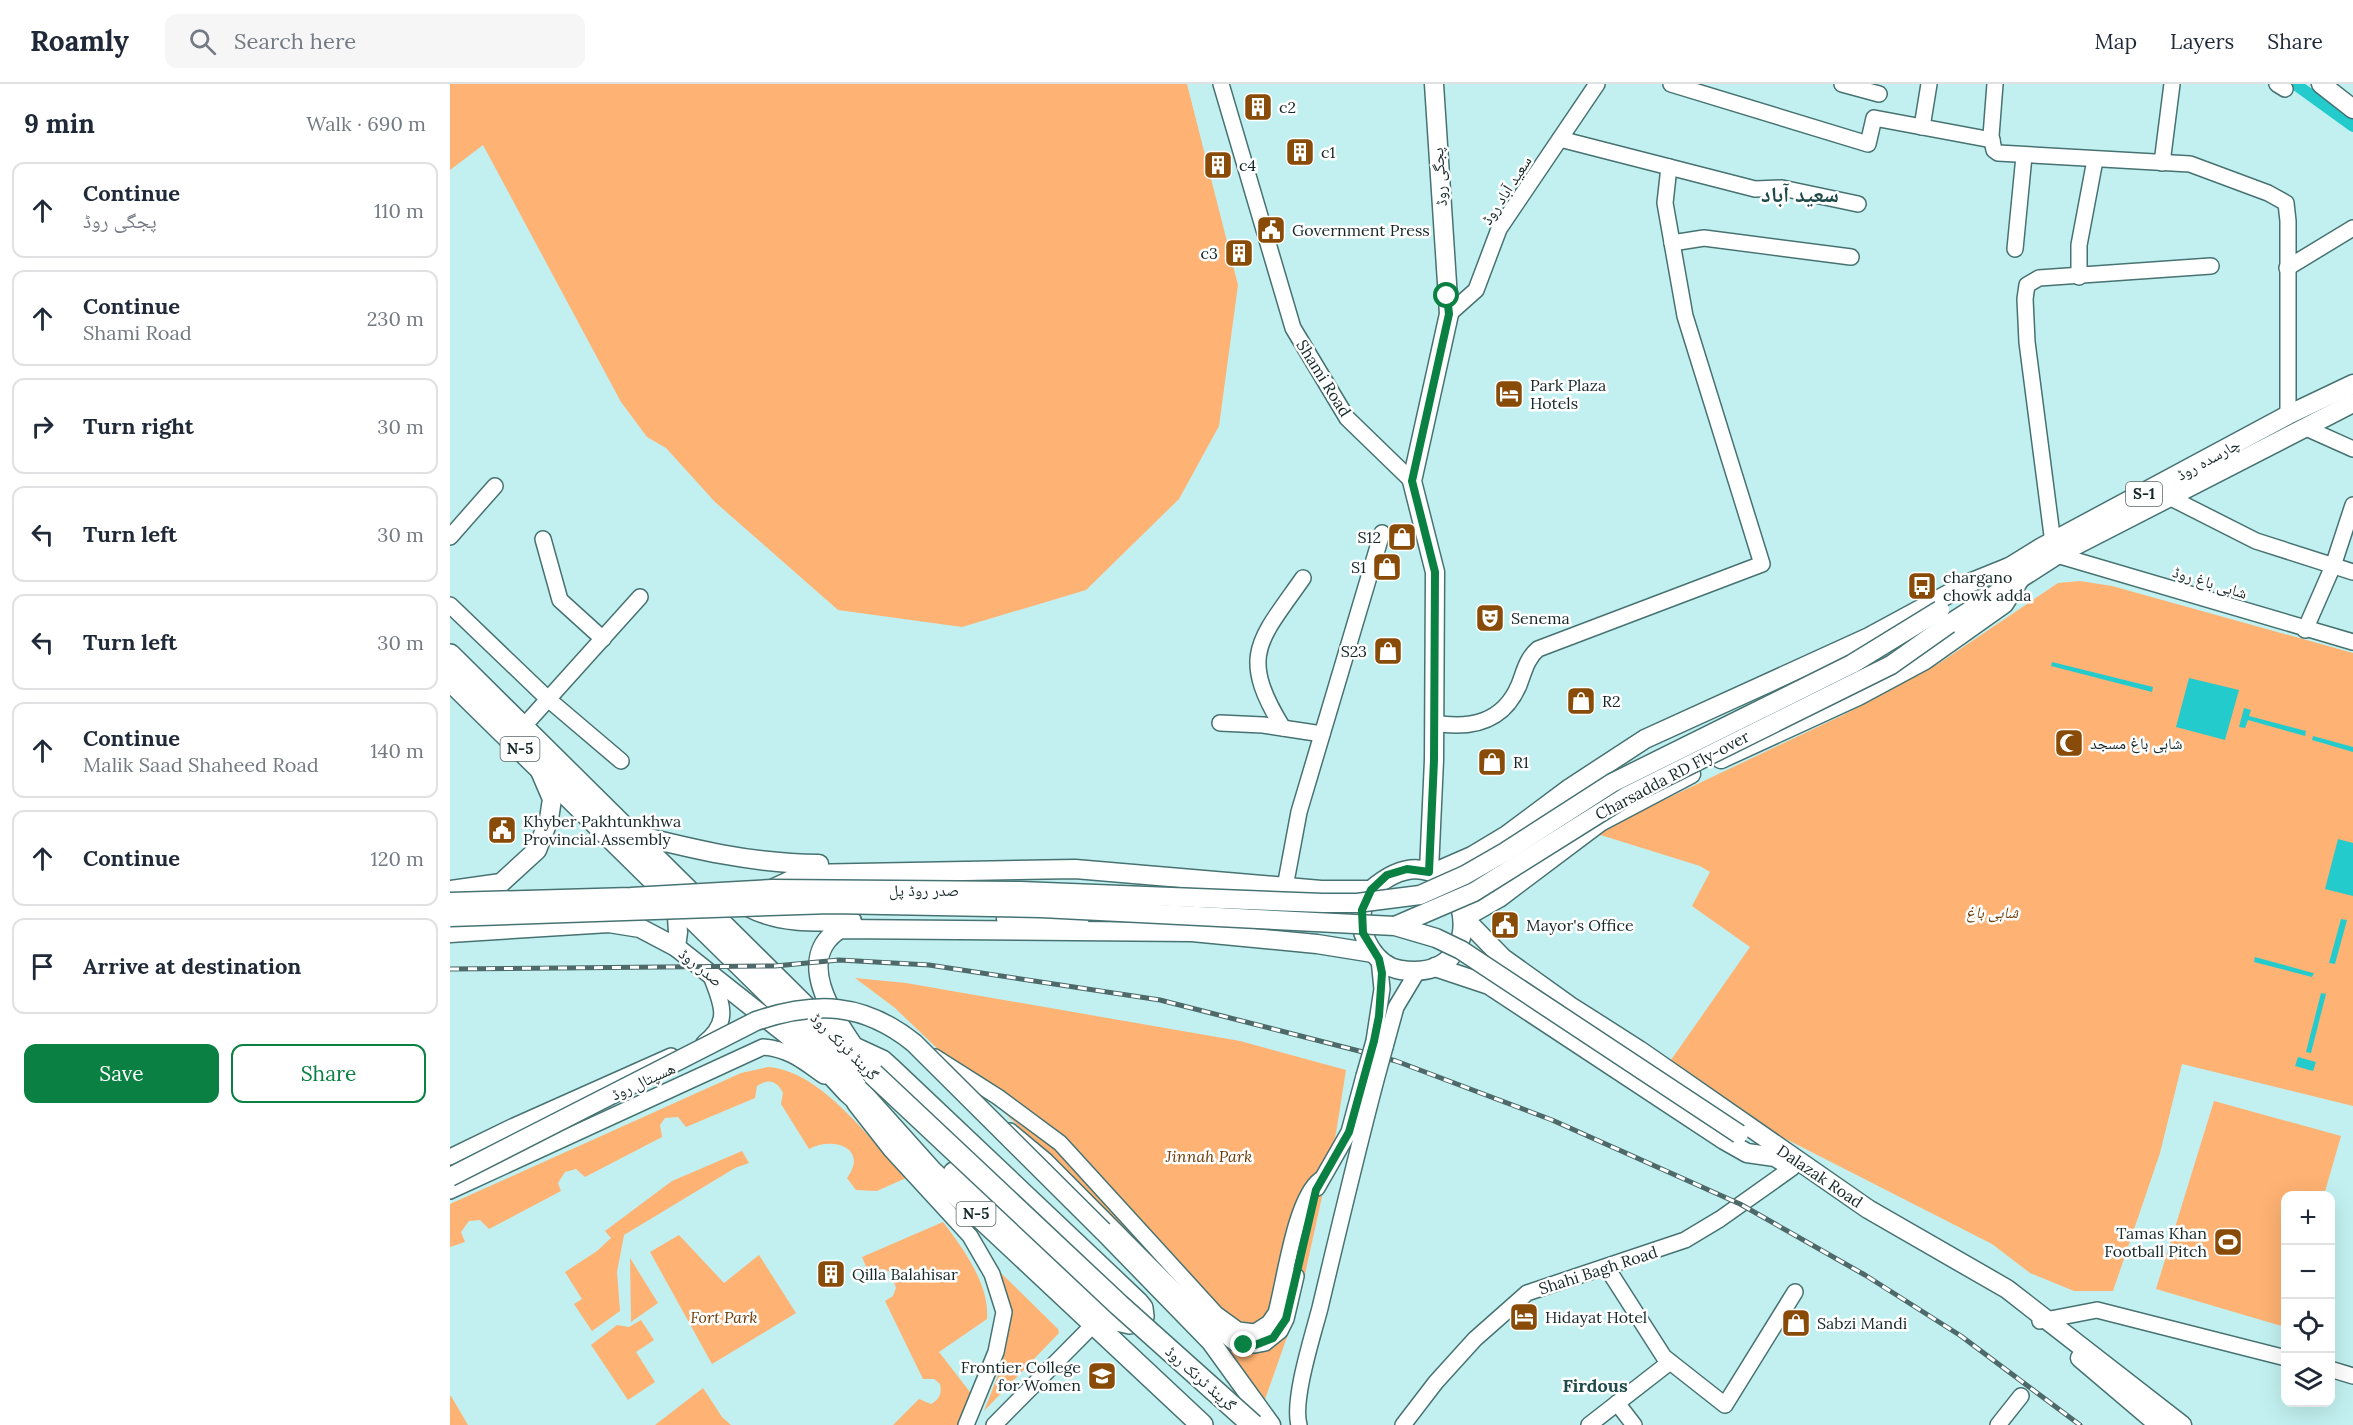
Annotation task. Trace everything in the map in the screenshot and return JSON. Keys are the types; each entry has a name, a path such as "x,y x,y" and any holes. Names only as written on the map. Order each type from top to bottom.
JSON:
{"highway":[{"name":"گرینڈ ٹرنک روڈ","path":"450,655 863,1062 1119,1305 1253,1425"},
{"name":"گرینڈ ٹرنک روڈ","path":"450,680 794,1018 900,1138 1093,1325 1202,1425"},
{"path":"863,1062 882,1061 892,1070 1137,1302 1142,1308 1143,1316 1130,1323 1117,1320 936,1157 900,1138"}],"main road":[{"name":"پجگی روڈ","path":"1412,481 1449,314 1434,84"},
{"path":"2327,86 2353,109"},
{"name":"چارسدہ روڈ","path":"1944,617 2051,548 2288,415 2353,384"},
{"name":"چارسدہ روڈ","path":"2051,548 2171,498 2353,403"},
{"path":"1412,481 1435,572 1431,872"},
{"path":"1431,872 1472,856 1507,835 1570,788 1645,739 1869,637 1966,584 2015,573"},
{"path":"1464,918 1499,898 1592,828 1630,805 1734,753 1858,696 1925,660 2004,603 2015,573"},
{"name":"Charsadda RD Fly-over","path":"1398,898 1420,895 1465,875 1612,783 1944,617"},
{"name":"Charsadda RD Fly-over","path":"1395,926 1474,892 1627,796 1891,665 1944,617"},
{"path":"450,890 501,883 537,850 549,819 552,799 537,766"},
{"path":"630,833 698,851 782,864 1148,864 1208,879"},
{"path":"772,889 804,874 1075,869 1284,887 1371,890"},
{"path":"748,907 764,915 789,921 1077,917 1134,921 1192,932 1317,944 1376,956 1397,969 1417,972 1435,967 1451,955 1461,938 1464,918 1460,899 1449,884 1431,872 1407,869 1387,875 1371,890 1362,910 1363,933 1376,956"},
{"path":"1247,938 1259,928 1265,914 1265,899 1259,885"},
{"name":"صدر روڈ پل","path":"450,902 631,897 772,889 1020,891 1323,903 1357,903 1398,898"},
{"path":"676,902 678,932 676,947"},
{"name":"صدر روڈ پل","path":"450,917 831,904 1041,908 1395,926"},
{"name":"Dalazak Road","path":"1464,918 1503,957 1570,1006 1639,1050 1869,1209 2007,1289 2159,1425"},
{"name":"صدر روڈ","path":"450,933 609,923 640,928 676,947 810,1053 847,1093 900,1138"},
{"path":"1395,926 1436,938 1461,950 1775,1157"},
{"path":"863,1062 836,1021 821,986 818,971 820,956 834,933 840,929 1192,932"},
{"name":"Dalazak Road","path":"1435,967 1489,985 1724,1140 1747,1153 1775,1157 2043,1321 2182,1425"},
{"path":"450,1177 756,1021 797,1008 842,1008 863,1014 899,1031 998,1126 1179,1307 1211,1342 1271,1425"}],"street":[{"name":"Shami Road","path":"1221,84 1293,328 1347,418 1412,481"},
{"name":"سعید آباد روڈ","path":"1449,314 1476,290 1499,229 1597,84"},
{"path":"1671,84 1868,144 1874,118 1992,140"},
{"path":"1842,84 1879,94"},
{"path":"1922,127 1929,84"},
{"path":"1995,84 1992,140 1994,150 1998,153 2190,164 2282,199 2286,203 2288,221 2288,415"},
{"path":"2162,163 2172,84"},
{"path":"1560,139 1755,189 1782,188 1858,204"},
{"path":"2015,249 2024,156"},
{"path":"2079,277 2079,245 2094,160"},
{"path":"1434,723 1457,727 1490,719 1517,689 1531,655 1538,649 1762,564 1685,316 1665,203 1669,167"},
{"path":"2287,268 2353,228"},
{"path":"1672,243 1704,238 1851,257"},
{"path":"2051,548 2027,342 2025,299 2027,285 2039,278 2211,266"},
{"path":"2306,428 2353,449"},
{"path":"450,537 495,486"},
{"path":"2171,498 2256,542 2353,572"},
{"path":"2305,630 2333,566 2353,505"},
{"path":"1284,887 1299,812 1382,533"},
{"path":"543,539 560,600 603,639"},
{"name":"شاہی باغ روڈ","path":"2051,548 2305,630 2353,642"},
{"path":"1283,728 1260,686 1257,657 1261,639 1303,578"},
{"path":"523,727 640,597"},
{"path":"450,605 548,699 621,761"},
{"path":"1220,723 1322,734"},
{"path":"1376,956 1382,989 1379,1044"},
{"path":"1299,1425 1297,1410 1352,1170 1370,1078 1379,1044 1396,1007 1417,972"},
{"path":"450,1157 625,1075 705,1043 719,1030 723,1007 711,976"},
{"path":"836,1021 860,1020 888,1031 988,1090 1044,1129 1079,1162 1205,1303 1238,1330 1255,1332 1269,1323 1276,1313 1297,1225 1309,1192 1320,1180 1349,1132 1370,1078"},
{"name":"ھسپتال روڈ","path":"450,1191 763,1047 779,1048 793,1053 847,1093 891,1150 970,1236 992,1274 1004,1312 1003,1322 996,1352 966,1425"},
{"path":"998,1126 1016,1134 1028,1143 1197,1312 1226,1337 1244,1345 1265,1342 1280,1331 1286,1319 1309,1215 1320,1180"},
{"name":"Shahi Bagh Road","path":"1403,1425 1423,1397 1475,1339 1527,1293 1685,1240 1792,1168"},
{"path":"1607,1268 1664,1357 1725,1405 1796,1292"},
{"path":"2043,1321 2097,1310 2281,1357"},
{"path":"994,1425 1093,1325"},
{"path":"1589,1425 1670,1362"},
{"path":"2335,1370 2353,1376"},
{"path":"1998,1425 2021,1396"},
{"path":"1617,1403 1634,1425"}],"green space":[{"path":"450,84 1187,84 1238,285 1219,426 1179,499 1086,590 962,627 838,610 715,502 666,448 647,437 621,402 483,145 450,170"},
{"name":"شاہی باغ","path":"2080,581 2112,586 2353,653 2353,1106 2182,1064 2160,1153 2113,1291 2074,1291 2030,1273 1992,1244 1780,1136 1671,1060 1750,947 1692,906 1710,872 1700,866 1594,833 1845,714 1938,664 2058,583"},
{"name":"Jinnah Park","path":"855,978 906,983 1240,1041 1346,1070 1336,1133 1298,1306 1263,1405 1060,1166 895,1008"},
{"path":"768,1067 788,1071 826,1094 844,1110 906,1178 877,1191 856,1190 847,1178 853,1168 854,1159 851,1152 845,1147 828,1144 809,1149 781,1104 783,1093 781,1089 775,1083 765,1082 757,1086 755,1098 686,1127 678,1117 665,1118 660,1125 662,1137 585,1177 576,1169 565,1172 558,1183 561,1191 489,1229 480,1220 469,1221 461,1232 465,1242 450,1247 450,1204 741,1073"},
{"name":"Tamas Khan Football Pitch","path":"2214,1101 2341,1136 2325,1191 2281,1191 2281,1326 2156,1289"},
{"path":"742,1151 749,1163 735,1168 624,1235 617,1272 620,1311 592,1331 574,1304 582,1299 565,1272 597,1251 611,1238 605,1231 672,1181"},
{"path":"943,1222 974,1267 987,1306 987,1319 939,1352 973,1396 958,1425 893,1425 919,1399 931,1404 936,1400 940,1393 940,1384 934,1379 923,1379 885,1301 893,1296 896,1288 891,1273 884,1269 868,1271 862,1257"},
{"name":"Fort Park","path":"679,1235 724,1283 759,1255 796,1313 712,1364 650,1252"},
{"path":"630,1258 658,1303 631,1322"},
{"path":"999,1271 1058,1329 1059,1333 984,1411 1003,1359 1009,1325 1004,1290 997,1272"},
{"path":"641,1320 654,1340 636,1352 655,1382 628,1400 591,1345 617,1325 629,1327"},
{"path":"703,1388 722,1417 731,1425 655,1425"},
{"path":"451,1396 468,1425 450,1425"}],"water":[{"path":"2052,662 2153,687 2152,692 2051,666"},
{"path":"2189,678 2239,690 2225,740 2176,727"},
{"path":"2244,708 2251,710 2249,716 2306,731 2305,736 2248,720 2245,728 2239,727"},
{"path":"2313,736 2353,747 2353,752 2312,740"},
{"path":"2338,839 2353,843 2353,896 2325,889"},
{"path":"2341,919 2347,920 2335,964 2329,963"},
{"path":"2255,957 2314,973 2312,977 2254,962"},
{"path":"2321,993 2326,994 2311,1053 2306,1052"},
{"path":"2298,1057 2316,1062 2313,1071 2295,1066"}],"waterway":[{"path":"2295,84 2353,126"}],"railway":[{"path":"450,969 775,966 839,960 929,965 1160,1000 1396,1061 1552,1120 1740,1204 1865,1275 1961,1336 2080,1425"}],"place":[{"name":"c2","path":"1258,107"},
{"name":"c1","path":"1300,152"},
{"name":"c4","path":"1218,165"},
{"name":"Government Press","path":"1271,230"},
{"name":"c3","path":"1239,253"},
{"name":"Park Plaza Hotels","path":"1509,394"},
{"name":"S12","path":"1402,537"},
{"name":"S1","path":"1387,567"},
{"name":"chargano chowk adda","path":"1922,586"},
{"name":"Senema","path":"1490,618"},
{"name":"S23","path":"1388,651"},
{"name":"R2","path":"1581,701"},
{"name":"شاہی باغ مسجد","path":"2069,743"},
{"name":"R1","path":"1492,762"},
{"name":"Khyber Pakhtunkhwa Provincial Assembly","path":"502,830"},
{"name":"Mayor's Office","path":"1505,925"},
{"name":"Tamas Khan Football Pitch","path":"2228,1242"},
{"name":"Qilla Balahisar","path":"831,1274"},
{"name":"Hidayat Hotel","path":"1524,1317"},
{"name":"Sabzi Mandi","path":"1796,1323"},
{"name":"Frontier College for Women","path":"1102,1376"}],"district":[{"name":"سعید آباد","path":"1800,194"},
{"name":"Firdous","path":"1595,1386"}],"route":[{"path":"1244,1345 1255,1345 1273,1338 1280,1331 1286,1319 1316,1190 1349,1132 1374,1041 1379,1016 1382,973 1379,959 1373,953 1363,933 1362,910 1371,890 1387,875 1407,869 1429,872 1434,760 1435,572 1412,481 1449,314 1447,296"}]}
